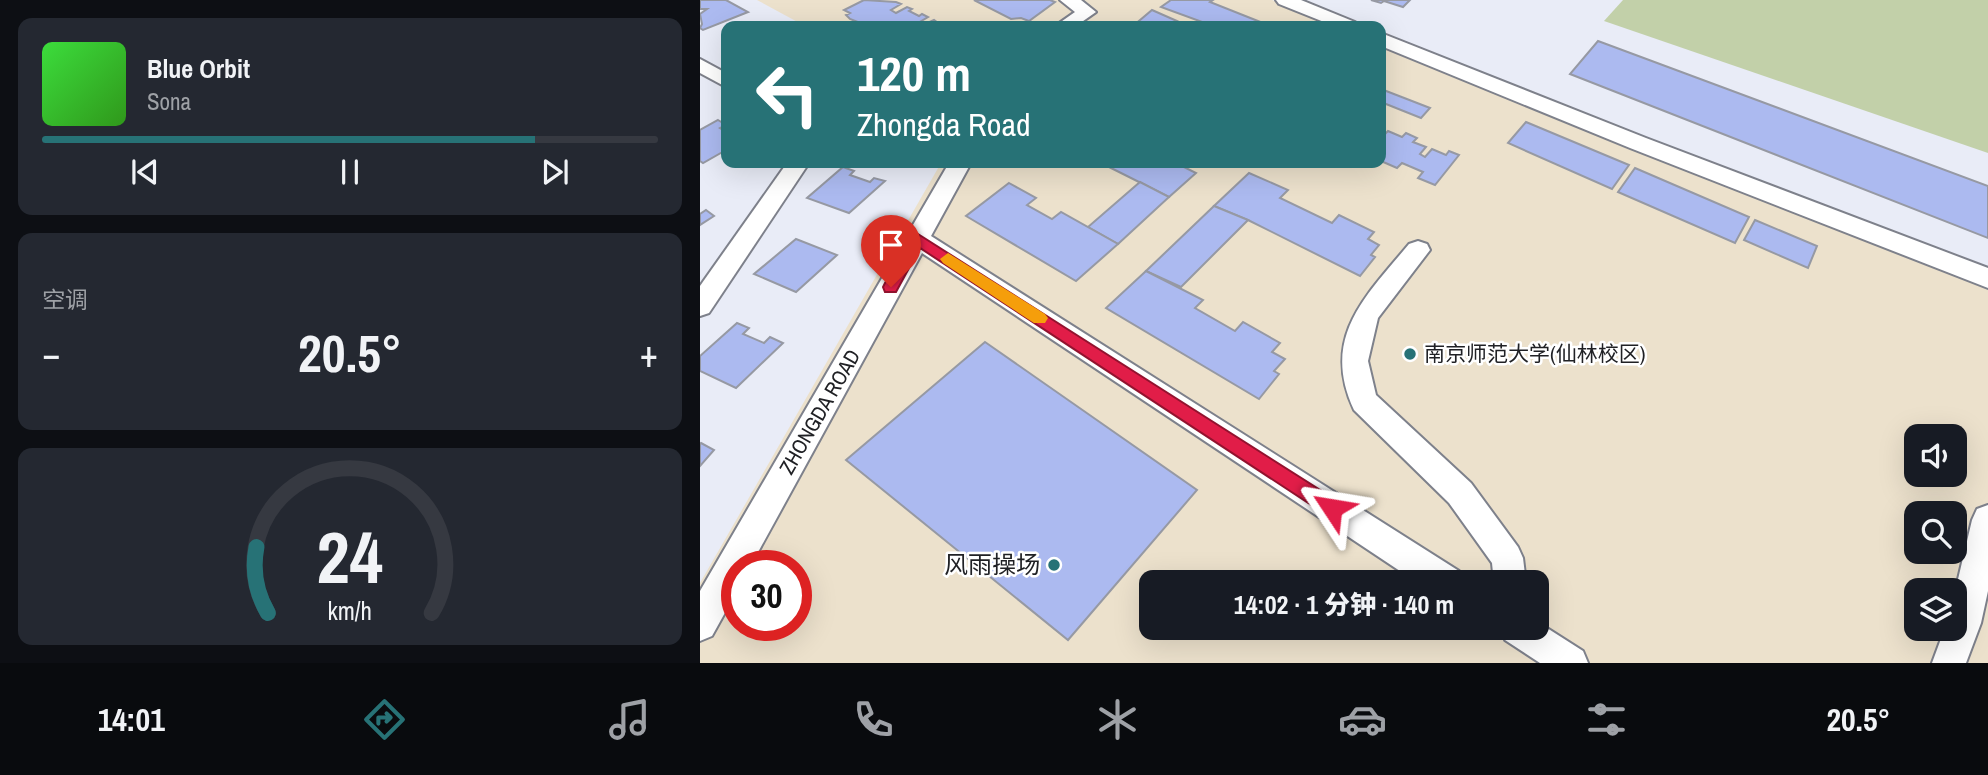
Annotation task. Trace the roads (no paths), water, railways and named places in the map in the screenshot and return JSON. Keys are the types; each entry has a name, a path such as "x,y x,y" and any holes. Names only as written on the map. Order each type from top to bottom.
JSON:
{"street":[{"path":"1069,0 1087,12 1072,21"},
{"path":"1285,0 1337,21"},
{"path":"1386,41 1638,143 1988,278"},
{"path":"700,65 721,78"},
{"path":"700,306 795,168"},
{"name":"ZHONGDA ROAD","path":"700,624 957,168"},
{"path":"918,239 1427,570"},
{"path":"1418,250 1366,314 1354,361 1364,401 1460,493 1507,558 1508,570"},
{"path":"1949,663 1964,623 1988,520"},
{"path":"1536,640 1571,663"}],"place":[{"name":"南京师范大学(仙林校区)","path":"1410,354"},
{"name":"风雨操场","path":"1054,565"}]}
